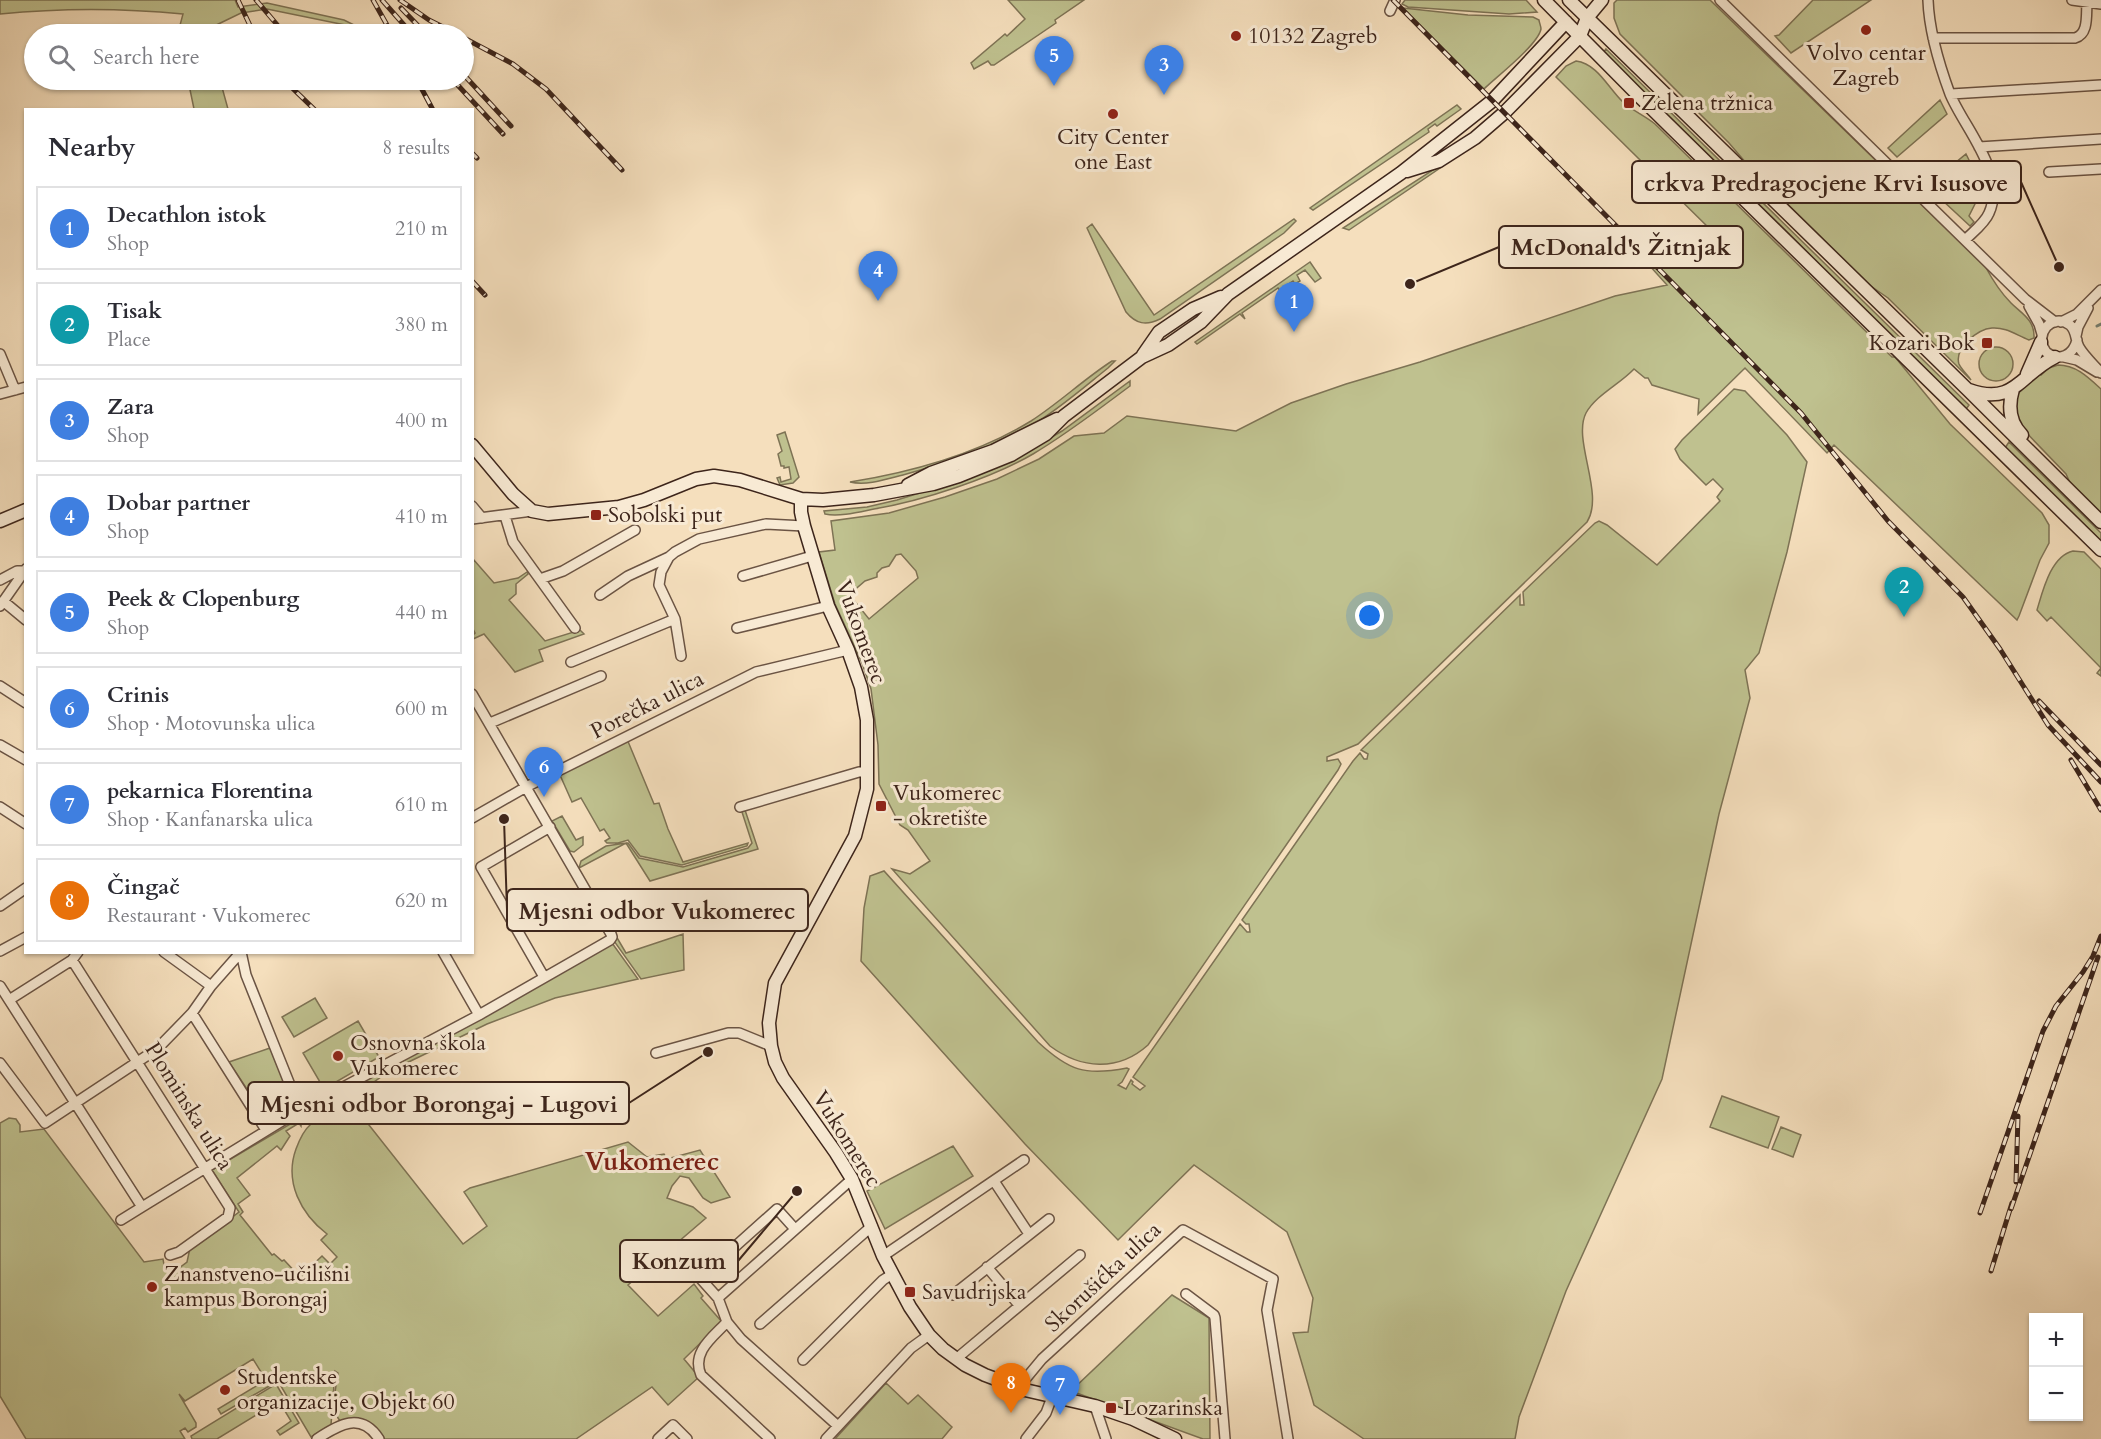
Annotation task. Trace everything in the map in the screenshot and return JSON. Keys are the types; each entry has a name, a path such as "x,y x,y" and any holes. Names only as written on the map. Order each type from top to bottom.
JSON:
{"street":[{"path":"1390,11 1395,0"},
{"path":"1544,0 2101,550"},
{"path":"1569,0 2101,522"},
{"path":"1401,173 1439,161 1475,138 1504,113 1580,36 1587,18 1602,0"},
{"path":"1720,0 2025,299 2058,322 2072,327 2081,350 2101,374"},
{"path":"1928,0 1933,39 1951,94 1987,162 1991,176 1992,205 1989,214 1965,240"},
{"path":"2072,0 2101,4"},
{"path":"1933,39 2075,38 2085,32 2087,2"},
{"path":"477,519 532,511 548,514 620,507 696,480 714,476 740,480 801,499 874,495 933,484 1011,455 1046,434 1064,416 1142,357 1159,332 1193,309 1228,294 1401,173 1494,100 1566,22 1587,18"},
{"path":"1951,94 2101,85"},
{"path":"1979,147 2101,139"},
{"path":"2049,171 2101,170"},
{"path":"2027,374 2046,326 2077,314 2101,290"},
{"path":"2025,299 2035,314 2046,352 2077,360 2101,374"},
{"path":"2035,457 2031,447 2013,422 2010,401 2013,389 2027,374 2072,351 2081,319 2092,300"},
{"path":"0,354 15,390"},
{"path":"0,394 24,388"},
{"path":"1968,390 1993,395 2013,389"},
{"path":"474,447 513,494 532,511"},
{"name":"Vukomerec","path":"801,499 804,526 812,556 828,606 848,650 861,687 867,720 867,794 855,836 775,984 770,1007 771,1046 775,1062 783,1078 852,1179 891,1275 909,1307 929,1335 956,1359 985,1375 1018,1388 1095,1406 1133,1419 1175,1439"},
{"path":"0,522 24,511"},
{"path":"505,516 513,542 575,628"},
{"path":"600,595 628,576 669,557 699,539 766,524 804,526"},
{"path":"540,579 562,571 635,530"},
{"path":"743,576 812,556"},
{"path":"669,557 661,572 659,585 675,619 681,656"},
{"path":"0,580 16,570 24,570"},
{"path":"24,571 2,603 24,619"},
{"path":"737,628 828,606"},
{"path":"572,662 675,619"},
{"name":"Porečka ulica","path":"474,817 526,787 756,672 848,650"},
{"path":"490,723 601,676"},
{"path":"0,686 24,701"},
{"path":"121,1220 300,1110 480,1015 612,937 474,697"},
{"path":"0,745 24,759"},
{"path":"740,807 859,772 868,772"},
{"path":"0,807 24,823"},
{"path":"544,977 481,867 550,827"},
{"path":"0,906 24,889"},
{"path":"0,951 24,938"},
{"path":"167,954 211,986"},
{"path":"0,1063 45,1123 139,1062 171,1036 239,954"},
{"path":"241,954 246,975 300,1110"},
{"path":"444,954 480,1015"},
{"path":"5,1000 75,956"},
{"name":"Plominska ulica","path":"75,956 230,1208 228,1217 179,1252 170,1254"},
{"path":"0,986 5,1000 76,1104 141,1207"},
{"path":"192,1012 266,1130"},
{"path":"656,1053 728,1033 739,1033 771,1046"},
{"path":"883,1256 1024,1160"},
{"path":"718,1298 852,1179"},
{"path":"994,1181 1029,1234"},
{"path":"795,1229 777,1209 700,1278 718,1298 727,1322 741,1339 838,1426"},
{"path":"953,1295 1049,1219"},
{"path":"760,1324 872,1226"},
{"name":"Skorušićka ulica","path":"1018,1388 1042,1359 1183,1230 1273,1279 1267,1310 1288,1439"},
{"path":"956,1359 1080,1255"},
{"path":"987,1267 1018,1305"},
{"path":"803,1360 883,1280 891,1275"},
{"path":"1186,1294 1215,1318 1225,1439"},
{"path":"727,1322 703,1347 699,1355 699,1370 701,1375 770,1439"},
{"path":"826,1439 911,1348 929,1335"},
{"path":"1026,1439 1046,1413 1052,1397"},
{"path":"1095,1406 1106,1439"},
{"path":"316,1439 344,1423 356,1422 374,1432 379,1439"},
{"path":"658,1439 673,1425 687,1439"}],"green space":[{"path":"0,0 235,0 238,7 267,3 344,20 352,24 340,24 267,9 241,13 218,24 180,24 183,14 137,11 45,11 0,14"},
{"path":"1008,0 1084,0 1055,20 1056,23 994,65 988,61 974,69 971,63 1005,34 1007,36 1025,19"},
{"path":"1405,0 1526,0 1537,12 1509,14 1408,7 1402,4"},
{"path":"1617,0 1710,0 1985,266 2003,294 2030,322 2034,338 2029,340 2006,330 1992,328 1968,340 1958,358 1960,366 1971,380 1888,298 1862,280 1765,185 1729,143 1620,34 1614,18 1614,3"},
{"path":"1813,0 1871,0 1791,53 1775,36 1779,35"},
{"path":"1403,8 1468,15 1533,17 1539,20 1541,29 1525,52 1484,89"},
{"path":"1606,49 1969,405 1966,409 1603,53"},
{"path":"1576,61 1591,67 1623,102 1655,124 1892,357 1895,357 1950,424 2042,513 2049,525 2049,543 2017,620 1834,445 1827,453 1745,368 1698,414 1699,399 1652,385 1648,378 1634,369 1602,395 1586,413 1583,437 1592,497 1592,510 1587,522 1358,744 1327,757 1327,761 1338,759 1341,764 1338,770 1148,1045 1124,1060 1112,1063 1087,1063 1062,1054 1050,1046 892,869 910,874 930,861 908,830 900,825 879,784 878,745 871,689 862,663 835,604 819,552 835,550 831,521 889,513 997,479 1039,459 1074,436 1104,433 1127,416 1236,431 1291,403 1346,384 1420,362 1615,296 1667,285 1649,265 1716,235 1556,77 1566,66","holes":["901,554 916,571 918,578 869,619 852,598 851,593 865,581 877,577 877,573 889,566 896,555"]},
{"path":"190,90 223,90 228,108 194,108"},
{"path":"1940,100 1947,114 1897,157 1888,148"},
{"path":"1457,105 1461,109 1437,126 1435,124 1428,129 1429,132 1313,210 1310,208"},
{"path":"1966,154 1983,188 1969,216 1974,222 1970,226 1927,186"},
{"path":"1442,164 1443,166 1349,230 1343,228"},
{"path":"1294,219 1296,221 1284,233 1160,319 1150,323 1137,321 1126,312 1087,228 1092,224 1154,315"},
{"path":"1310,262 1321,278 1315,282 1305,270 1297,275 1300,281 1295,284 1293,281 1284,287 1285,290 1282,293 1278,288 1242,313 1245,319 1240,314 1197,344 1195,342"},
{"path":"1996,347 2008,352 2013,364 2008,376 1996,381 1984,376 1979,364 1984,352"},
{"path":"1115,361 1051,413 1001,441 953,460 903,475 870,483 850,482 920,467 989,443 1052,407"},
{"path":"2058,365 2076,369 2101,389 2101,515 2071,485 2066,474 2018,424 2014,398 2038,373 2041,375 2049,368"},
{"path":"1130,381 1130,386 1070,430 1033,454 998,472 956,488 893,505 849,514 825,514 824,511 867,507 897,500 961,480 1013,460 1062,431"},
{"path":"1734,389 1745,391 1787,435 1807,462 1787,552 1759,653 1745,670 1750,698 1719,814 1662,1079 1566,1291 1519,1417 1515,1439 1364,1439 1314,1405 1293,1333 1308,1332 1313,1298 1287,1232 1194,1165 1118,1240 1025,1144 861,961 864,908 870,876 884,871 1049,1052 1078,1069 1100,1071 1127,1068 1129,1069 1118,1085 1126,1089 1131,1080 1132,1084 1140,1090 1145,1086 1133,1077 1240,924 1247,932 1250,932 1249,924 1242,920 1353,761 1360,753 1364,759 1367,759 1368,754 1361,750 1520,595 1520,605 1524,605 1523,592 1595,523 1599,521 1607,525 1657,565 1720,501 1717,497 1723,489 1713,479 1706,485 1680,459 1675,449"},
{"path":"785,432 799,477 793,483 780,485 777,478 780,477 781,482 791,479 789,467 781,466 778,454 782,451 777,435"},
{"path":"2009,442 2101,533 2101,541 2005,448"},
{"path":"2073,551 2084,552 2101,569 2101,668 2051,617 2047,621 2037,610 2049,575 2065,554"},
{"path":"474,560 494,583 518,578 527,572 528,574 516,584 516,594 509,600 545,641 580,630 584,634 539,650 543,661 515,672 484,634 474,639"},
{"path":"627,739 654,804 659,803 683,862 748,843 747,846 682,865 640,856 628,840 607,843 605,841 610,838 604,829 600,831 581,798 572,802 560,775"},
{"path":"745,810 758,849 650,881 626,843 639,858 683,867 748,848 752,843 742,812"},
{"path":"562,816 576,840 583,837 583,845 574,852 570,851 552,821"},
{"path":"626,843 579,868 581,861 606,846"},
{"path":"683,934 684,970 641,979 614,941 616,936 626,953"},
{"path":"612,943 638,979 555,998 487,1024 388,1072 371,1084 314,1115 308,1114 309,1109"},
{"path":"315,998 327,1018 294,1037 282,1017"},
{"path":"358,1021 379,1057 324,1089 303,1053"},
{"path":"270,1048 292,1102 292,1108 269,1122 229,1062"},
{"path":"1722,1096 1779,1117 1768,1148 1710,1127"},
{"path":"350,1101 463,1244 487,1226 464,1192 470,1188 628,1142 647,1157 664,1154 667,1159 700,1150 730,1197 711,1203 703,1198 689,1178 680,1176 672,1186 667,1198 693,1207 706,1218 628,1285 658,1316 694,1284 703,1296 701,1298 722,1322 684,1359 699,1377 668,1405 652,1387 576,1439 383,1439 364,1422 354,1419 340,1421 334,1404 338,1373 335,1371 331,1425 311,1437 278,1381 221,1414 218,1409 266,1380 253,1359 185,1401 179,1394 196,1423 196,1427 188,1432 185,1428 180,1431 185,1439 26,1439 0,1396 0,1123 9,1118 16,1119 20,1125 20,1132 44,1129 144,1262 163,1259 165,1271 179,1268 187,1262 190,1248 239,1212 212,1170 302,1117 301,1126 299,1123 286,1131 290,1136 281,1150 277,1146 237,1178 250,1195 238,1204 243,1212 240,1215 272,1255 284,1260 300,1277 322,1256 330,1264 337,1257 321,1240 327,1234 310,1217 297,1196 292,1173 296,1149 310,1125"},
{"path":"1781,1127 1801,1135 1793,1157 1772,1149"},
{"path":"953,1146 973,1176 885,1229 867,1191"},
{"path":"1172,1295 1209,1318 1210,1439 1203,1439 1071,1391"},
{"path":"886,1383 908,1404 918,1395 952,1427 942,1439 835,1439"},
{"path":"276,1384 299,1423 280,1435 277,1431 291,1421 279,1401 217,1439 192,1439 191,1436"}],"waterway":[{"path":"2097,326 2101,324"}],"railway":[{"path":"238,0 249,24"},
{"path":"256,0 276,24"},
{"path":"373,0 386,24"},
{"path":"382,0 403,24"},
{"path":"400,0 437,24"},
{"path":"1393,0 1801,413 1888,521 1963,597 2000,649 2048,725 2101,782"},
{"path":"401,8 416,24"},
{"path":"474,43 513,64 546,89 622,170"},
{"path":"474,86 511,126"},
{"path":"294,90 313,108"},
{"path":"422,90 432,108"},
{"path":"462,90 503,134"},
{"path":"474,155 477,158"},
{"path":"474,283 485,295"},
{"path":"2039,701 2101,765"},
{"path":"2071,760 2101,810"},
{"path":"1980,1213 2043,1031 2056,1006 2093,956 2101,936"},
{"path":"2011,1209 2098,957"},
{"path":"2016,1182 2018,1116"},
{"path":"1991,1271 2012,1203"}],"place":[{"name":"Volvo centar Zagreb","path":"1866,30"},
{"name":"10132 Zagreb","path":"1236,36"},
{"name":"Peek & Clopenburg","path":"1054,86"},
{"name":"Zara","path":"1164,95"},
{"name":"Zelena tržnica","path":"1629,103"},
{"name":"City Center one East","path":"1113,114"},
{"name":"crkva Predragocjene Krvi Isusove","path":"2059,267"},
{"name":"McDonald's Žitnjak","path":"1410,284"},
{"name":"Dobar partner","path":"878,301"},
{"name":"Decathlon istok","path":"1294,332"},
{"name":"Kozari Bok","path":"1987,343"},
{"name":"Sobolski put","path":"596,515"},
{"name":"Tisak","path":"1904,617"},
{"name":"Crinis","path":"544,797"},
{"name":"Vukomerec - okretište","path":"881,806"},
{"name":"Mjesni odbor Vukomerec","path":"504,819"},
{"name":"Mjesni odbor Borongaj - Lugovi","path":"708,1052"},
{"name":"Osnovna škola Vukomerec","path":"338,1056"},
{"name":"Konzum","path":"797,1191"},
{"name":"Znanstveno-učilišni kampus Borongaj","path":"152,1287"},
{"name":"Savudrijska","path":"910,1292"},
{"name":"Studentske organizacije, Objekt 60","path":"225,1390"},
{"name":"Lozarinska","path":"1111,1408"},
{"name":"Čingač","path":"1011,1413"},
{"name":"pekarnica Florentina","path":"1060,1415"}],"district":[{"name":"Vukomerec","path":"652,1161"}]}
